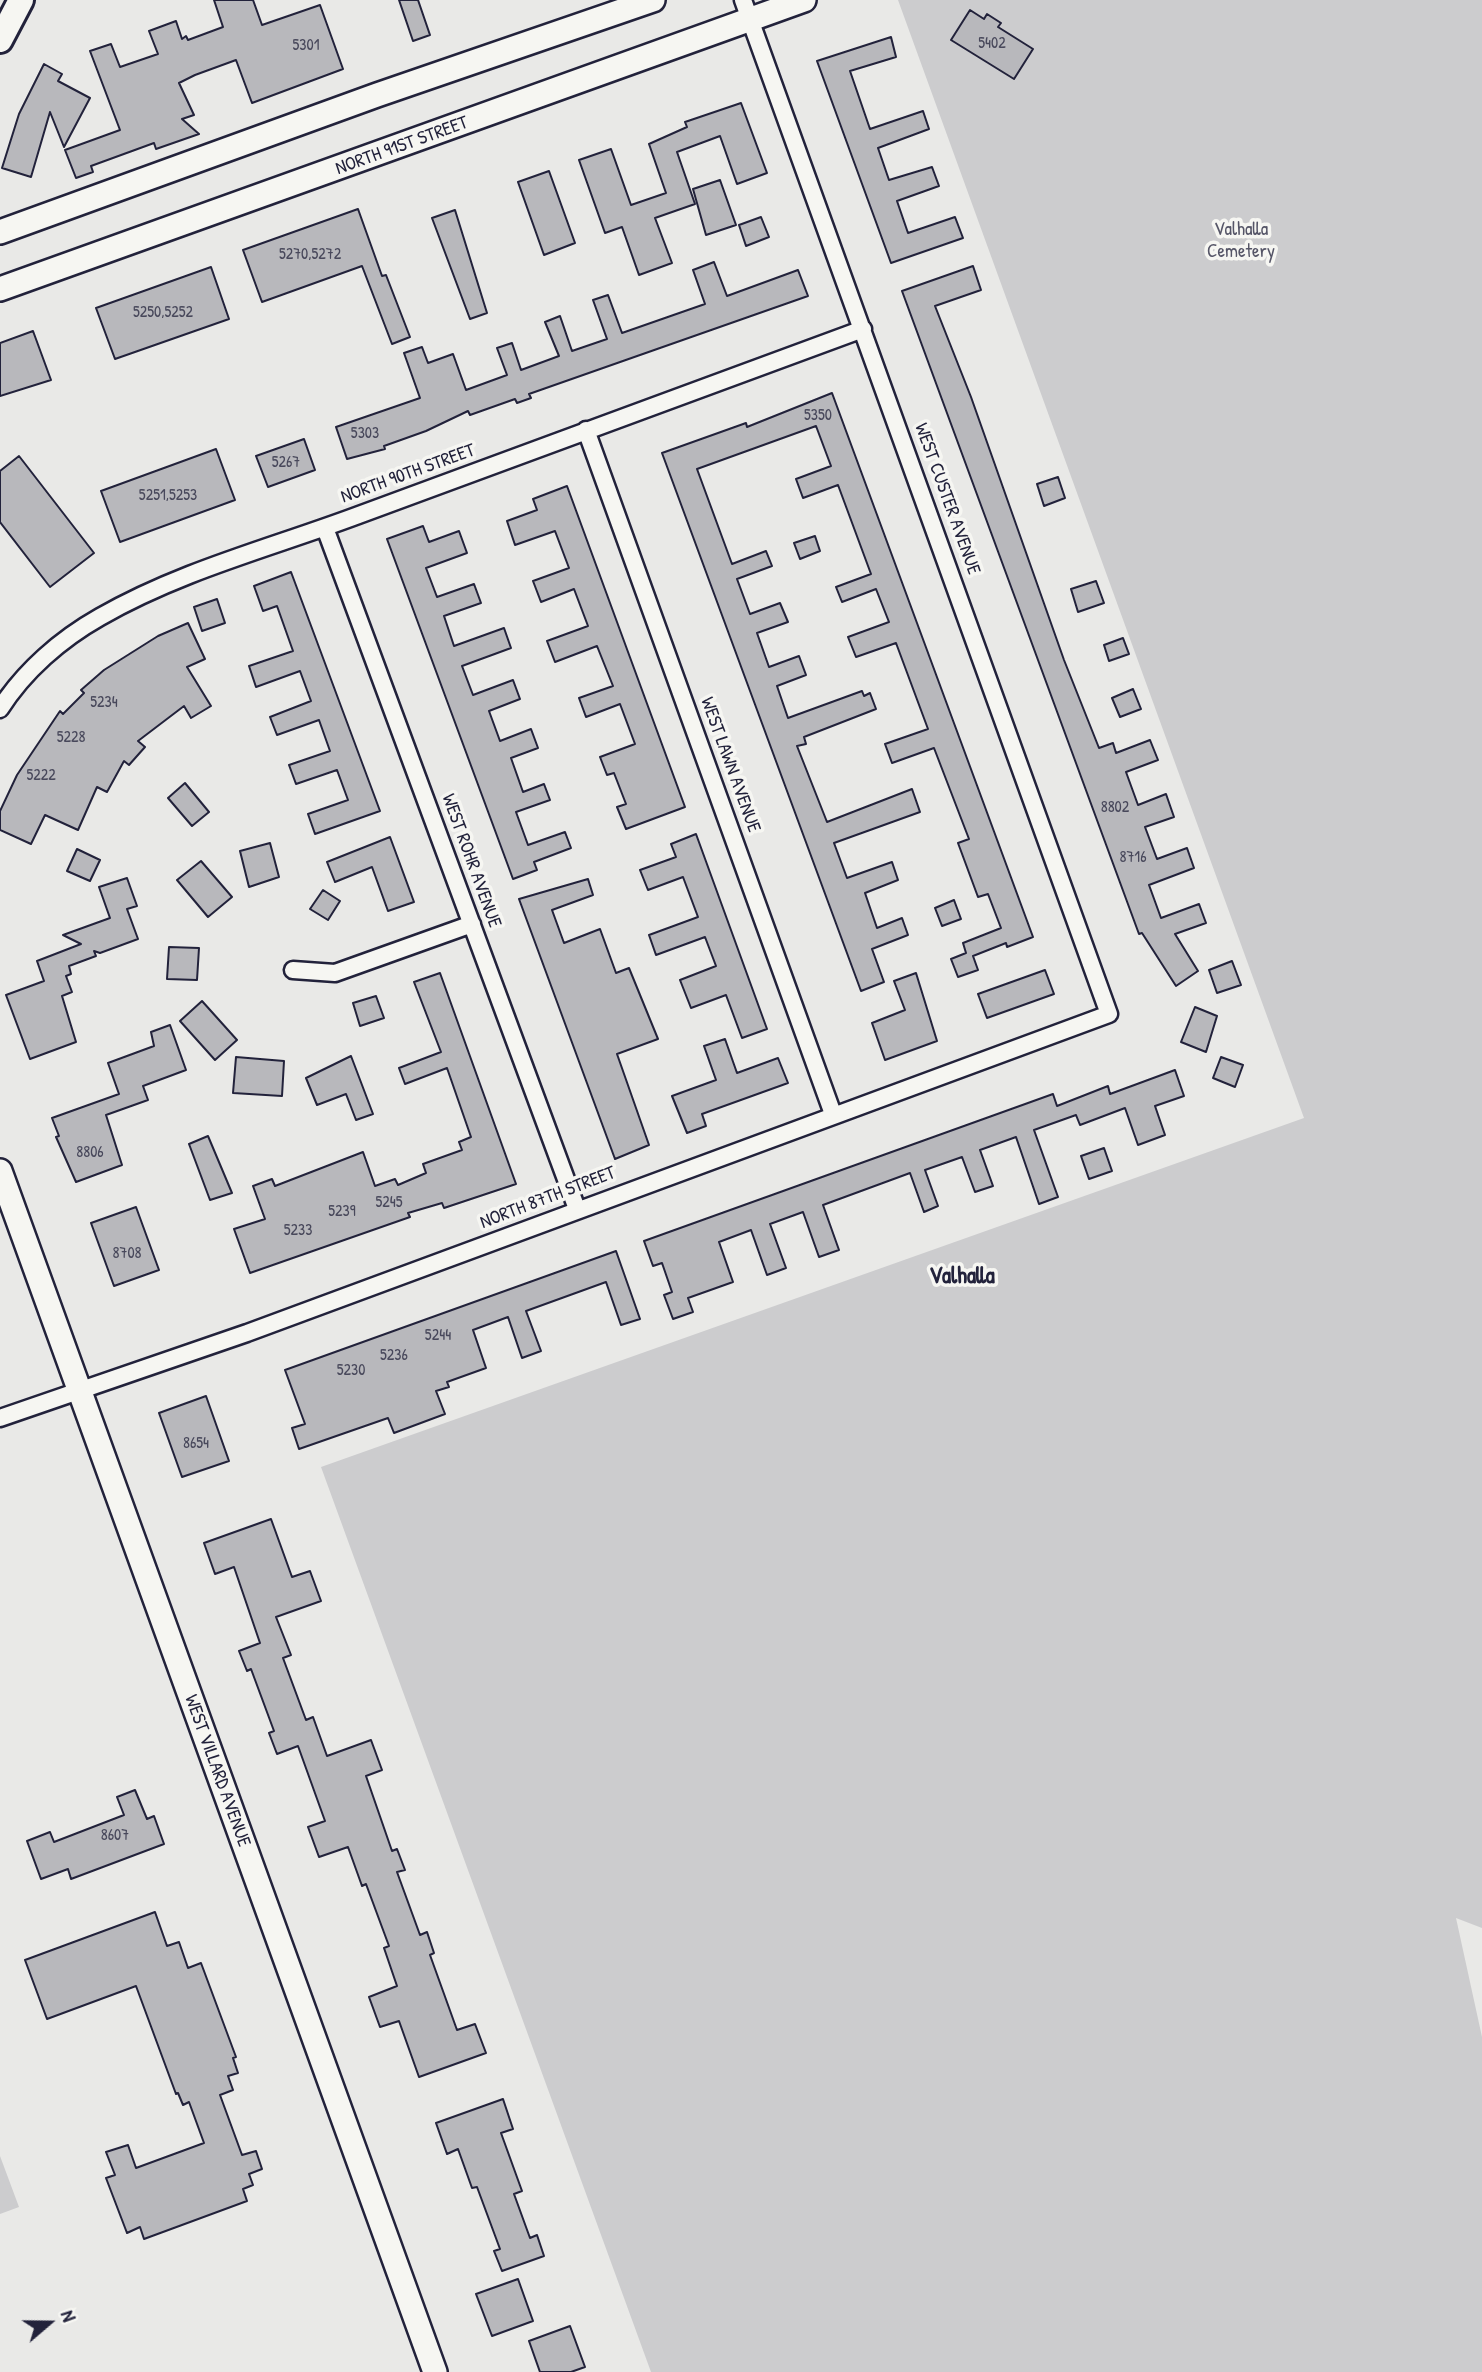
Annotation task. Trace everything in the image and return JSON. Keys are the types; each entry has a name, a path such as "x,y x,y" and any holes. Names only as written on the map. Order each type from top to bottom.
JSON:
{"main road":[{"path":"0,40 21,0"},
{"path":"0,232 377,95 653,0"},
{"name":"NORTH 91ST STREET","path":"0,289 746,10 804,0"},
{"name":"WEST VILLARD AVENUE","path":"0,1171 435,2372"}],"street":[{"name":"WEST CUSTER AVENUE","path":"746,10 1110,1014"},
{"name":"NORTH 90TH STREET","path":"0,709 28,673 66,639 98,618 180,577 325,527 863,329"},
{"name":"WEST LAWN AVENUE","path":"586,430 833,1114"},
{"name":"WEST ROHR AVENUE","path":"325,527 577,1209"},
{"path":"293,970 335,973 472,924"},
{"name":"NORTH 87TH STREET","path":"0,1419 79,1389 247,1334 833,1114 1110,1014"}],"green space":[{"name":"Valhalla Cemetery","path":"898,0 1482,0 1482,1928 1456,1918 1482,2037 1482,2372 651,2372 321,1467 1304,1118"},
{"path":"0,2156 19,2207 0,2214"}],"building":[{"path":"214,0 253,0 262,25 320,5 343,69 252,103 236,60 195,75 179,83 194,115 182,119 199,134 156,149 154,143 91,166 93,172 76,178 65,150 120,130 90,51 111,44 120,67 158,54 149,31 176,21 182,39 186,36 188,40 223,27"},
{"path":"399,0 418,0 430,35 413,41"},
{"path":"970,10 984,19 987,14 1001,23 998,27 1033,49 1014,79 951,40"},
{"path":"891,37 896,57 850,71 870,129 923,111 929,129 878,148 889,180 932,167 939,186 897,201 908,233 955,217 963,238 891,263 817,61"},
{"path":"44,64 62,74 58,81 90,98 64,147 50,112 31,177 2,168 19,114"},
{"path":"741,103 767,173 737,184 720,136 677,152 695,204 655,218 672,263 639,275 622,227 605,233 579,160 611,149 631,205 666,193 649,144 687,127 685,122"},
{"path":"549,171 575,243 544,255 518,182"},
{"path":"720,180 736,225 706,235 693,189"},
{"path":"358,209 382,276 386,275 410,337 392,344 362,266 262,302 243,250"},
{"path":"455,210 487,313 470,319 432,218"},
{"path":"761,217 769,237 746,246 739,225"},
{"path":"714,262 727,296 798,270 808,296 529,394 531,398 517,403 515,399 470,415 468,411 426,431 384,446 385,449 347,459 336,427 420,398 404,353 422,347 428,363 453,354 466,390 507,375 497,348 512,343 521,370 559,356 545,322 560,316 572,351 607,339 593,300 608,295 622,333 705,304 693,270"},
{"path":"973,266 981,290 935,306 971,397 1064,660 1099,748 1113,743 1116,753 1150,740 1158,760 1126,772 1138,805 1166,794 1174,817 1145,827 1157,859 1187,848 1194,868 1149,885 1161,918 1199,904 1206,923 1175,934 1198,971 1176,986 1142,933 1139,934 902,291"},
{"path":"211,267 229,319 115,359 96,308"},
{"path":"33,331 51,380 0,396 0,343"},
{"path":"832,393 1033,937 1007,947 1006,943 973,956 978,970 958,977 951,959 966,953 963,943 1001,928 988,894 978,897 958,843 969,839 934,748 892,763 885,744 928,729 896,643 856,657 848,637 889,622 876,589 842,602 836,587 871,574 838,485 803,498 796,479 831,466 816,426 697,469 732,564 766,551 772,566 737,579 750,614 780,603 788,622 757,633 769,667 799,656 806,675 777,686 788,718 862,691 864,696 870,693 876,709 804,737 806,744 797,746 827,822 912,789 920,812 834,843 847,878 892,862 898,880 865,893 877,928 902,918 908,935 872,949 884,982 861,991 662,453 746,423 747,427"},
{"path":"304,439 315,470 268,487 256,456"},
{"path":"216,449 235,500 120,542 101,491"},
{"path":"19,456 94,553 50,587 0,522 0,471"},
{"path":"1058,477 1065,498 1044,506 1037,484"},
{"path":"567,486 685,807 626,829 617,807 626,804 614,773 607,775 600,757 635,744 620,704 586,717 579,698 613,686 597,646 555,662 547,641 588,626 574,589 541,602 533,581 569,568 555,531 515,545 507,521 537,510 533,499"},
{"path":"423,526 429,542 459,531 467,553 426,568 437,597 474,584 481,603 444,616 454,646 504,628 511,648 462,666 473,695 513,680 520,699 489,711 500,741 531,729 538,748 511,758 523,792 544,784 550,800 516,812 528,845 565,832 571,848 534,862 537,870 513,879 387,539"},
{"path":"815,536 820,551 800,559 794,543"},
{"path":"291,572 380,811 315,834 308,814 348,800 337,770 296,784 289,765 330,751 319,720 277,735 270,717 311,701 300,671 256,687 249,666 293,651 277,606 263,611 254,586"},
{"path":"1096,581 1104,603 1078,612 1071,589"},
{"path":"217,599 225,623 202,631 194,607"},
{"path":"188,623 205,659 187,667 211,706 191,718 184,706 138,741 145,747 129,765 124,761 107,792 97,787 78,830 45,815 31,844 0,830 0,811 17,775 60,711 63,714 84,693 81,690 104,670 158,636"},
{"path":"1123,638 1129,654 1109,661 1104,645"},
{"path":"1133,689 1141,709 1120,717 1112,698"},
{"path":"185,783 209,812 192,826 168,798"},
{"path":"696,834 767,1029 742,1038 726,995 691,1008 680,980 716,966 705,937 656,955 649,935 698,917 683,877 648,890 640,870 676,857 671,844"},
{"path":"390,837 414,902 388,911 372,867 335,882 327,862"},
{"path":"270,843 279,877 249,887 240,851"},
{"path":"77,849 100,860 90,881 67,871"},
{"path":"201,861 232,897 208,917 177,880"},
{"path":"127,878 137,906 127,909 138,939 100,953 94,951 96,956 69,966 71,974 66,976 72,992 62,996 76,1042 30,1059 6,995 44,981 37,961 81,944 63,935 110,918 99,887"},
{"path":"588,879 593,895 552,910 564,943 600,929 616,973 629,968 658,1039 617,1054 649,1145 615,1159 519,899"},
{"path":"323,890 340,901 328,920 310,909"},
{"path":"954,900 961,919 942,926 935,908"},
{"path":"169,947 199,948 197,980 167,979"},
{"path":"1232,961 1241,985 1217,993 1209,970"},
{"path":"1045,970 1054,994 987,1018 978,994"},
{"path":"440,973 516,1184 444,1208 442,1203 408,1213 410,1217 250,1273 234,1229 265,1219 253,1186 272,1179 275,1186 363,1152 375,1186 395,1179 398,1185 426,1173 423,1164 462,1150 459,1142 471,1137 447,1068 405,1084 399,1068 441,1052 414,982"},
{"path":"916,973 937,1041 885,1060 872,1023 905,1010 894,981"},
{"path":"376,996 384,1018 360,1026 353,1003"},
{"path":"202,1001 237,1040 215,1060 180,1021"},
{"path":"1195,1007 1217,1016 1206,1052 1181,1042"},
{"path":"170,1025 186,1070 143,1086 148,1100 106,1115 122,1165 76,1182 56,1137 59,1136 52,1118 119,1094 108,1063 154,1046 151,1032"},
{"path":"725,1039 737,1073 778,1058 788,1083 702,1114 706,1126 687,1133 672,1096 716,1080 704,1046"},
{"path":"351,1056 373,1114 356,1120 346,1094 317,1105 306,1078"},
{"path":"236,1057 284,1061 282,1096 233,1093"},
{"path":"1221,1057 1243,1065 1235,1087 1213,1078"},
{"path":"1175,1070 1184,1096 1155,1106 1165,1135 1138,1145 1125,1108 1080,1125 1076,1115 1034,1130 1058,1197 1039,1204 1016,1137 980,1150 993,1186 975,1192 962,1157 925,1170 938,1206 924,1212 910,1173 823,1205 839,1250 819,1257 803,1212 770,1224 786,1268 767,1275 751,1230 719,1242 733,1282 688,1298 693,1312 673,1319 664,1295 672,1292 662,1263 653,1266 644,1241 1053,1094 1057,1106 1108,1086 1110,1094"},
{"path":"208,1136 232,1193 210,1200 189,1144"},
{"path":"1104,1148 1112,1171 1089,1179 1081,1156"},
{"path":"136,1207 159,1270 114,1286 91,1223"},
{"path":"616,1251 640,1319 621,1325 606,1282 526,1311 541,1351 522,1358 508,1317 473,1330 486,1368 447,1382 449,1387 436,1391 445,1414 394,1433 388,1418 299,1449 292,1428 305,1424 285,1370"},
{"path":"206,1396 229,1461 182,1477 159,1413"},
{"path":"271,1519 292,1577 310,1571 321,1601 276,1617 291,1655 283,1658 306,1720 313,1717 327,1756 371,1740 382,1770 366,1776 392,1851 397,1849 405,1870 397,1872 420,1935 427,1932 434,1953 430,1955 457,2030 475,2024 486,2053 419,2077 399,2021 380,2027 369,1997 397,1986 384,1948 389,1946 366,1884 362,1886 348,1847 319,1857 308,1827 325,1821 298,1746 277,1754 269,1733 274,1731 251,1669 247,1671 239,1651 260,1643 234,1567 215,1574 204,1543"},
{"path":"135,1790 147,1819 154,1816 164,1844 71,1879 68,1869 41,1879 27,1841 50,1832 54,1842 124,1815 117,1797"},
{"path":"155,1912 167,1946 179,1942 188,1968 201,1963 236,2057 233,2058 238,2073 228,2076 233,2090 220,2095 242,2155 256,2151 262,2169 249,2174 253,2185 243,2189 247,2201 144,2239 140,2227 127,2233 106,2178 115,2175 106,2152 128,2145 136,2168 204,2143 189,2102 183,2105 178,2093 176,2094 136,1986 47,2019 25,1960"},
{"path":"503,2099 513,2129 501,2133 522,2191 514,2194 530,2238 537,2235 544,2256 502,2271 494,2251 500,2249 477,2187 472,2188 458,2149 447,2154 436,2123"},
{"path":"518,2279 533,2321 492,2336 476,2294"},
{"path":"570,2326 585,2367 571,2372 540,2372 529,2341"}],"district":[{"name":"Valhalla","path":"962,1277"}]}
